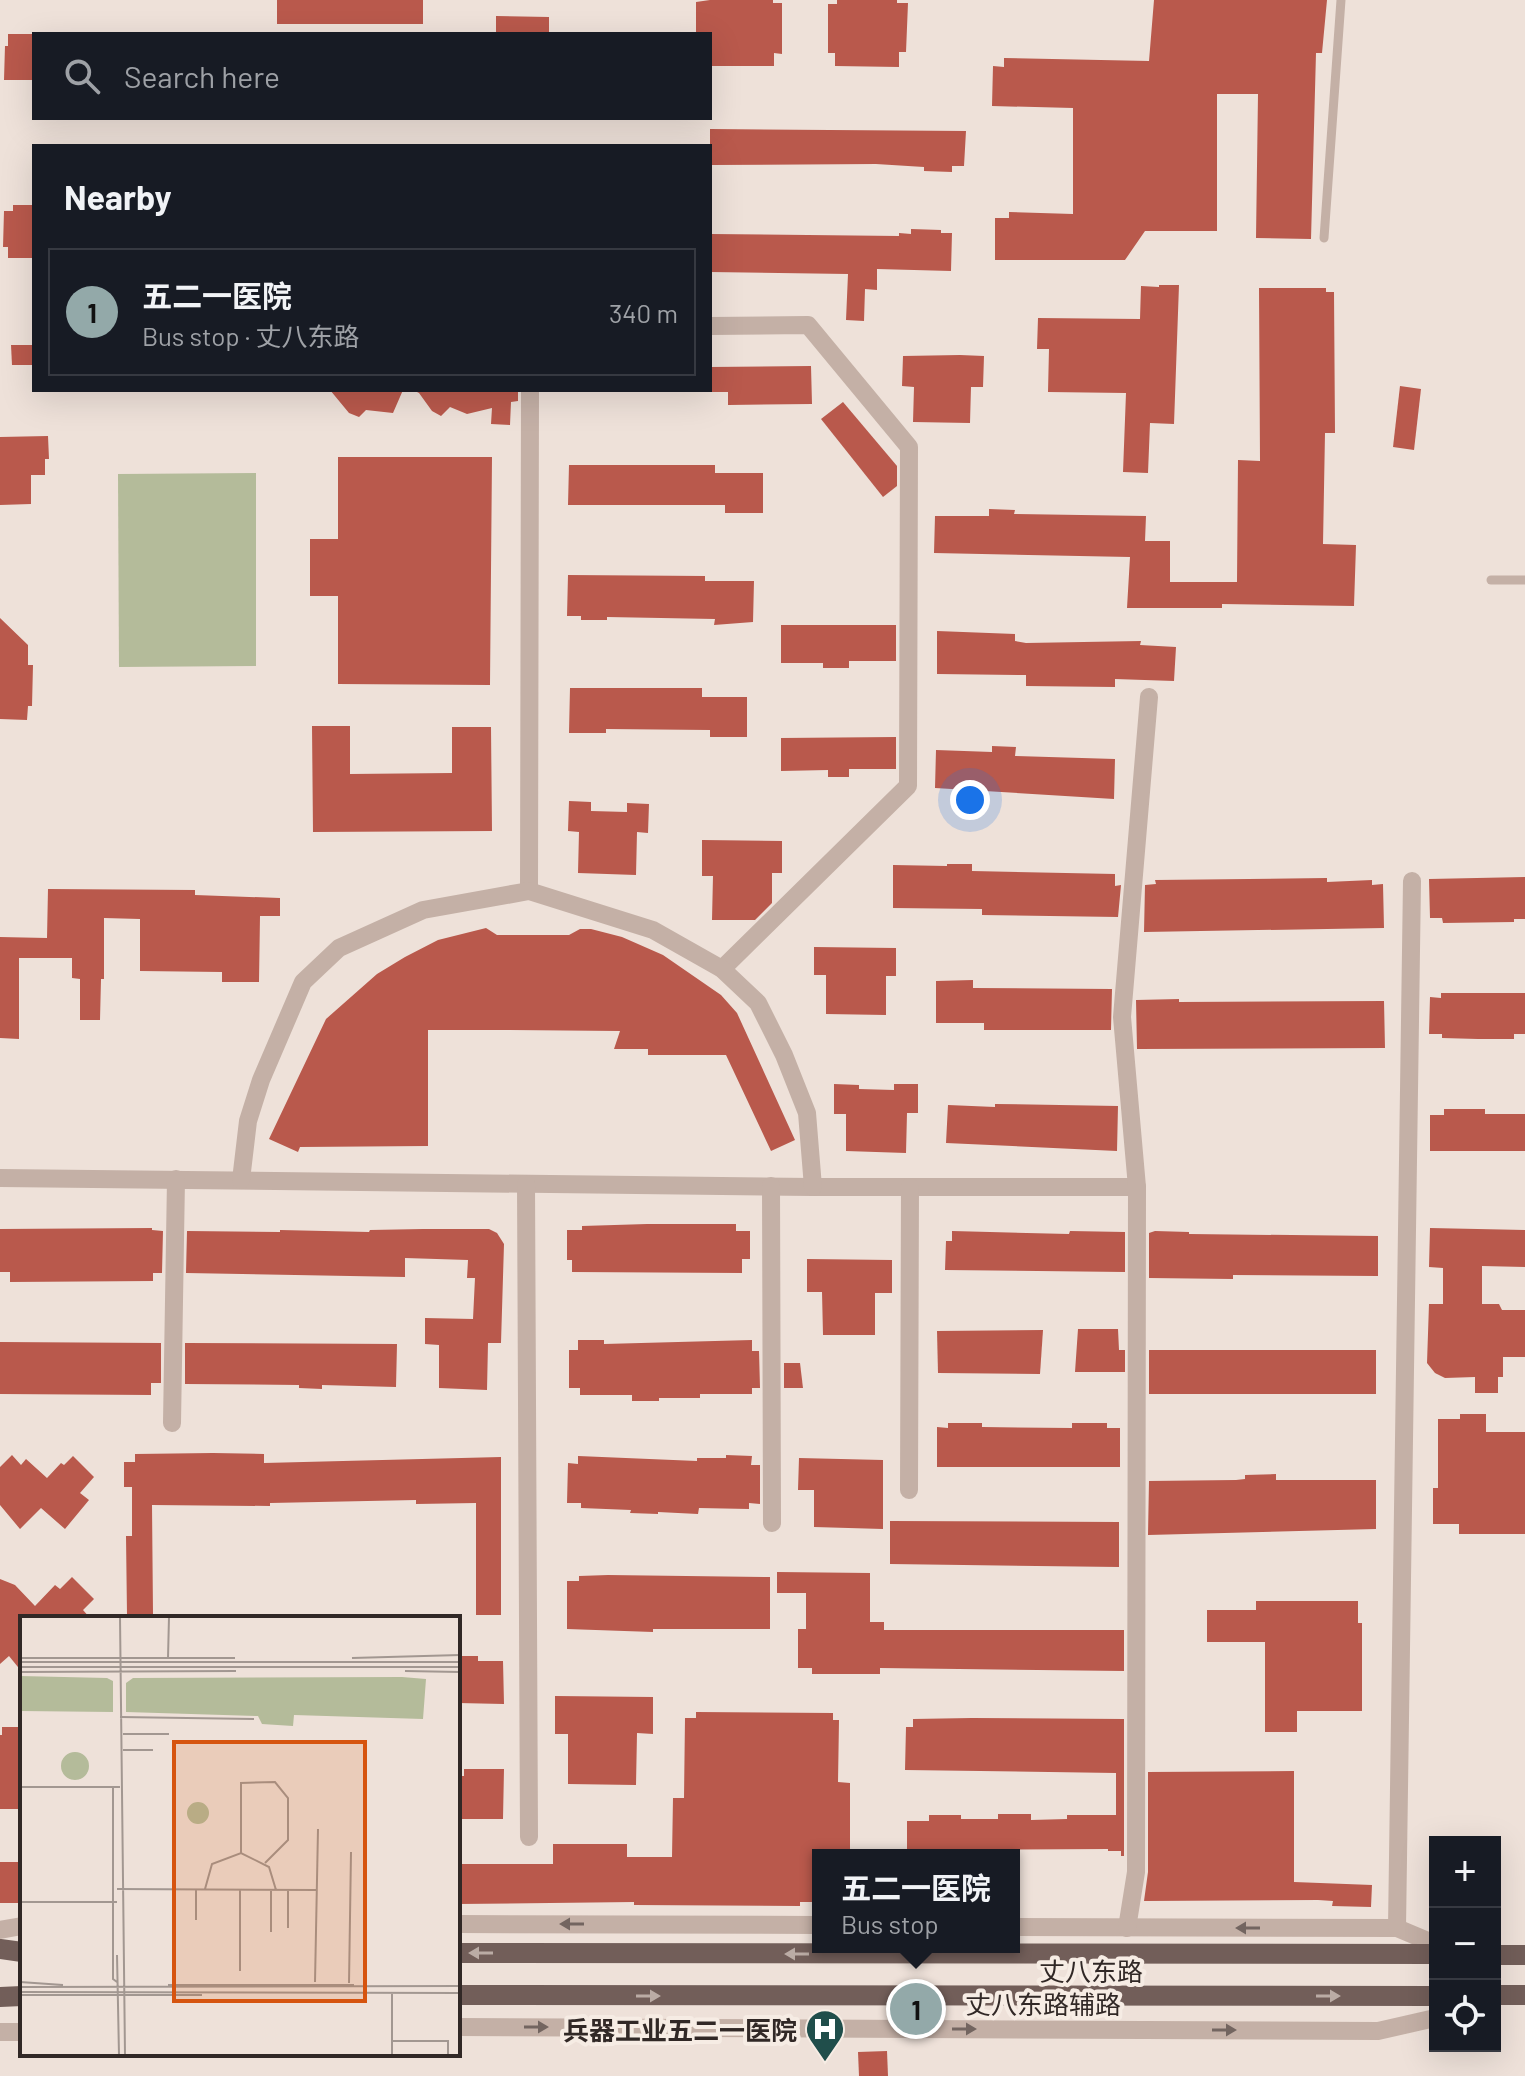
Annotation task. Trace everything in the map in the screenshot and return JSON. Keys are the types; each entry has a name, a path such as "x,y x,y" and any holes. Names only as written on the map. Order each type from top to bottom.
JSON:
{"main road":[{"path":"0,1949 20,1952"},
{"name":"丈八东路","path":"460,1953 1429,1954"},
{"path":"1501,1955 1525,1955"},
{"name":"丈八东路","path":"460,1995 1429,1996"},
{"path":"1501,1995 1525,1996"},
{"path":"0,1997 20,1996"}],"street":[{"path":"712,326 808,325 909,447 908,786 722,969"},
{"path":"529,891 530,392"},
{"path":"1127,1928 1136,1872 1137,1187 1122,1017 1149,697"},
{"path":"1397,1928 1412,881"},
{"path":"241,1180 248,1121 261,1080 303,982 339,948 423,910 529,891 653,930 722,969 758,1003 784,1055 807,1113 813,1187"},
{"path":"0,1178 813,1187 1137,1187"},
{"path":"172,1423 176,1179"},
{"path":"526,1184 529,1837"},
{"path":"771,1186 772,1523"},
{"path":"909,1490 910,1187"},
{"path":"460,1924 812,1925"},
{"path":"0,1930 20,1926"},
{"path":"1020,1927 1397,1928 1429,1941"},
{"path":"799,1996 799,2028"},
{"path":"1501,2002 1525,1996"},
{"name":"丈八东路辅路","path":"460,2027 1378,2031 1429,2019"}],"lane":[{"path":"1324,238 1341,0"},
{"path":"1491,580 1525,580"}],"green space":[{"path":"256,473 256,666 119,667 118,474"}],"building":[{"path":"277,0 423,0 423,24 277,24"},
{"path":"773,0 773,3 782,3 782,54 774,53 774,66 712,66 712,32 696,32 696,2"},
{"path":"837,0 897,0 897,3 908,3 906,52 899,52 899,67 835,66 835,53 828,53 828,4 837,4"},
{"path":"1154,0 1327,0 1322,53 1316,53 1311,239 1256,238 1258,94 1217,94 1217,231 1145,231 1125,260 995,260 995,218 1009,218 1009,212 1073,214 1073,108 992,106 993,66 1004,67 1004,58 1149,61"},
{"path":"496,16 549,17 549,32 496,32"},
{"path":"8,34 32,34 32,80 4,80 5,46 8,46"},
{"path":"710,129 966,131 964,166 952,166 952,172 876,164 712,165"},
{"path":"13,205 32,205 32,258 8,258 8,247 3,247 4,211 13,211"},
{"path":"911,229 952,233 951,271 877,269 877,290 865,289 864,321 846,320 848,274 712,272 712,234 911,234"},
{"path":"1179,285 1174,424 1150,423 1148,473 1123,472 1126,393 1048,392 1049,349 1037,349 1038,318 1140,319 1141,286"},
{"path":"1259,288 1326,288 1326,292 1334,292 1335,433 1325,433 1323,544 1356,545 1354,606 1222,604 1222,608 1127,608 1130,557 934,553 935,516 989,516 989,509 1015,510 1014,514 1146,516 1145,541 1170,541 1170,582 1237,582 1238,460 1260,461"},
{"path":"11,345 32,345 32,365 12,365"},
{"path":"903,356 984,356 983,387 971,387 970,423 913,422 914,387 902,386"},
{"path":"811,366 812,404 728,405 728,392 712,392 712,367"},
{"path":"1400,386 1421,389 1414,450 1393,447"},
{"path":"332,392 402,392 393,413 366,410 359,417 349,413"},
{"path":"518,392 518,401 511,402 510,425 491,424 492,408 467,414 450,407 441,416 432,411 419,393"},
{"path":"843,402 897,466 897,486 883,497 821,419"},
{"path":"48,436 49,459 45,459 45,475 31,475 31,504 0,505 0,437"},
{"path":"338,457 492,457 490,685 338,684 338,596 310,596 310,539 338,539"},
{"path":"569,465 715,465 715,473 763,473 763,513 725,513 725,505 568,505"},
{"path":"568,575 705,576 705,581 754,581 753,622 714,625 715,619 607,617 607,620 581,620 581,616 567,616"},
{"path":"0,618 28,645 28,665 33,665 32,706 28,706 27,720 0,719"},
{"path":"781,625 896,625 896,661 849,661 849,668 823,668 823,663 781,663"},
{"path":"937,631 1015,634 1015,641 1026,643 1141,641 1140,645 1176,647 1174,681 1115,679 1115,687 1026,686 1026,675 937,674"},
{"path":"570,688 702,688 702,697 747,697 747,737 710,737 710,730 606,729 606,733 569,733"},
{"path":"312,726 350,726 350,774 452,773 452,727 491,727 492,831 313,832"},
{"path":"896,737 896,769 849,769 849,777 828,777 828,770 781,771 781,738"},
{"path":"992,746 1016,747 1015,756 1115,759 1114,799 935,788 936,750 992,752"},
{"path":"569,801 591,802 591,811 627,812 627,803 649,804 648,833 637,832 636,875 578,873 579,832 568,831"},
{"path":"702,840 782,841 782,873 772,873 772,903 755,920 712,920 713,876 702,876"},
{"path":"972,864 972,871 1115,874 1115,886 1121,885 1118,917 982,915 982,909 893,908 893,865"},
{"path":"1525,877 1525,919 1514,919 1514,922 1443,923 1442,918 1430,918 1429,879"},
{"path":"1327,878 1327,882 1372,880 1372,885 1383,884 1384,928 1144,932 1145,885 1156,884 1155,880"},
{"path":"48,889 195,890 195,895 280,898 280,916 260,916 259,982 222,982 222,972 140,971 140,919 104,918 100,1020 80,1020 80,979 72,978 72,958 19,958 19,1039 0,1038 0,937 47,938"},
{"path":"486,928 497,935 569,935 580,929 591,929 622,937 663,955 721,995 737,1013 795,1140 771,1151 726,1055 648,1055 648,1049 614,1049 620,1031 510,1030 428,1030 428,1146 300,1147 298,1152 269,1139 326,1019 377,974 405,957 438,940"},
{"path":"814,947 896,948 896,976 886,976 886,1015 826,1014 826,975 814,975"},
{"path":"973,980 973,988 1112,989 1111,1030 984,1030 984,1023 936,1023 936,981"},
{"path":"1441,993 1525,993 1525,1034 1514,1034 1514,1039 1478,1039 1442,1038 1442,1034 1429,1034 1430,997 1441,998"},
{"path":"1179,999 1179,1002 1384,1001 1385,1048 1137,1049 1136,1000"},
{"path":"834,1084 859,1085 859,1089 894,1090 894,1084 918,1084 918,1113 907,1113 906,1153 846,1151 846,1114 834,1114"},
{"path":"995,1104 1118,1106 1117,1151 946,1143 948,1105 995,1107"},
{"path":"1444,1109 1485,1109 1485,1114 1525,1114 1525,1151 1430,1151 1430,1115 1444,1115"},
{"path":"736,1224 736,1231 750,1231 750,1259 742,1259 742,1273 572,1272 572,1260 567,1260 567,1230 582,1230 582,1226"},
{"path":"152,1228 163,1231 162,1273 153,1273 153,1281 10,1282 10,1272 0,1272 0,1229"},
{"path":"1430,1228 1525,1230 1525,1267 1482,1266 1482,1304 1499,1304 1502,1310 1525,1310 1525,1357 1503,1357 1503,1377 1498,1377 1498,1393 1475,1393 1475,1377 1445,1378 1435,1373 1427,1363 1429,1304 1443,1304 1443,1268 1429,1267"},
{"path":"489,1229 497,1233 504,1244 501,1343 488,1343 487,1390 439,1388 439,1345 425,1344 425,1318 473,1319 475,1278 467,1278 468,1260 405,1258 405,1277 186,1273 187,1231"},
{"path":"952,1231 1125,1232 1125,1272 945,1270 946,1241 952,1241"},
{"path":"1149,1233 1378,1236 1378,1276 1149,1278"},
{"path":"807,1259 892,1260 892,1293 875,1293 875,1335 823,1335 822,1292 807,1292"},
{"path":"1078,1329 1118,1329 1119,1350 1125,1350 1125,1372 1075,1372"},
{"path":"1043,1330 1040,1374 938,1373 937,1331"},
{"path":"578,1340 604,1340 604,1344 752,1340 752,1351 759,1351 760,1388 752,1388 752,1394 700,1394 700,1398 659,1398 659,1401 632,1401 632,1395 580,1395 580,1388 569,1388 569,1350 578,1350"},
{"path":"0,1342 161,1343 161,1383 151,1383 151,1395 0,1394"},
{"path":"185,1343 397,1344 396,1387 322,1385 322,1389 299,1388 299,1385 185,1384"},
{"path":"1149,1350 1376,1350 1376,1394 1149,1394"},
{"path":"784,1363 800,1363 803,1388 784,1388"},
{"path":"1460,1414 1486,1414 1486,1432 1525,1432 1525,1534 1459,1534 1459,1524 1433,1524 1433,1488 1438,1488 1438,1419 1460,1419"},
{"path":"948,1423 982,1423 982,1427 1072,1428 1072,1423 1107,1423 1107,1428 1120,1428 1120,1467 937,1467 937,1427 948,1428"},
{"path":"135,1454 264,1454 264,1463 501,1457 501,1615 476,1615 476,1503 416,1504 416,1500 270,1503 270,1506 152,1505 153,1614 127,1615 126,1536 132,1536 132,1487 124,1487 124,1462 135,1462"},
{"path":"12,1455 21,1465 26,1459 47,1478 61,1463 64,1465 73,1456 94,1477 80,1493 89,1500 65,1529 41,1508 20,1529 0,1505 0,1467"},
{"path":"726,1455 752,1456 751,1465 760,1465 760,1504 749,1503 749,1509 699,1508 698,1514 658,1514 581,1508 581,1503 567,1503 568,1463 578,1464 578,1456 697,1461 697,1458 726,1458"},
{"path":"799,1458 883,1460 883,1529 814,1527 814,1490 798,1490"},
{"path":"1276,1474 1276,1480 1376,1480 1376,1529 1148,1535 1149,1481 1236,1480 1245,1479 1245,1475"},
{"path":"890,1521 1119,1522 1119,1567 890,1564"},
{"path":"777,1572 870,1573 870,1622 884,1622 884,1630 1124,1630 1124,1671 880,1668 880,1674 812,1674 812,1668 798,1668 798,1629 806,1629 806,1593 777,1593"},
{"path":"579,1576 770,1577 770,1629 653,1629 653,1632 567,1629 567,1581 579,1581"},
{"path":"72,1577 94,1599 83,1610 88,1616 20,1616 20,1670 9,1656 0,1664 0,1579 15,1585 35,1606 55,1585 60,1589"},
{"path":"1256,1601 1358,1601 1358,1623 1362,1623 1362,1711 1297,1711 1297,1732 1265,1732 1265,1642 1207,1642 1207,1610 1256,1610"},
{"path":"460,1656 478,1656 478,1661 503,1661 504,1704 460,1703"},
{"path":"555,1696 653,1697 653,1734 637,1733 636,1785 568,1784 568,1734 555,1734"},
{"path":"696,1712 833,1713 833,1720 839,1720 838,1782 850,1783 850,1849 812,1849 812,1902 800,1902 800,1906 634,1905 634,1902 460,1904 460,1864 553,1864 553,1844 627,1844 627,1857 672,1857 673,1798 684,1798 685,1718 696,1718"},
{"path":"913,1719 1124,1719 1124,1856 1121,1856 1121,1851 1108,1849 907,1849 907,1821 929,1821 929,1815 998,1819 998,1814 1031,1814 1031,1820 1067,1819 1067,1815 1116,1815 1116,1773 905,1770 906,1727 913,1727"},
{"path":"2,1727 20,1727 20,1809 0,1809"},
{"path":"464,1769 504,1769 503,1819 460,1819 460,1776 464,1776"},
{"path":"1294,1771 1294,1882 1372,1885 1371,1907 1332,1906 1333,1901 1318,1900 1144,1901 1148,1872 1148,1772"},
{"path":"0,1862 20,1862 20,1903 0,1903"},
{"path":"887,2051 888,2076 859,2076 858,2052"}],"place":[{"name":"五二一医院","path":"916,2009"},
{"name":"兵器工业五二一医院","path":"825,2063"}]}
